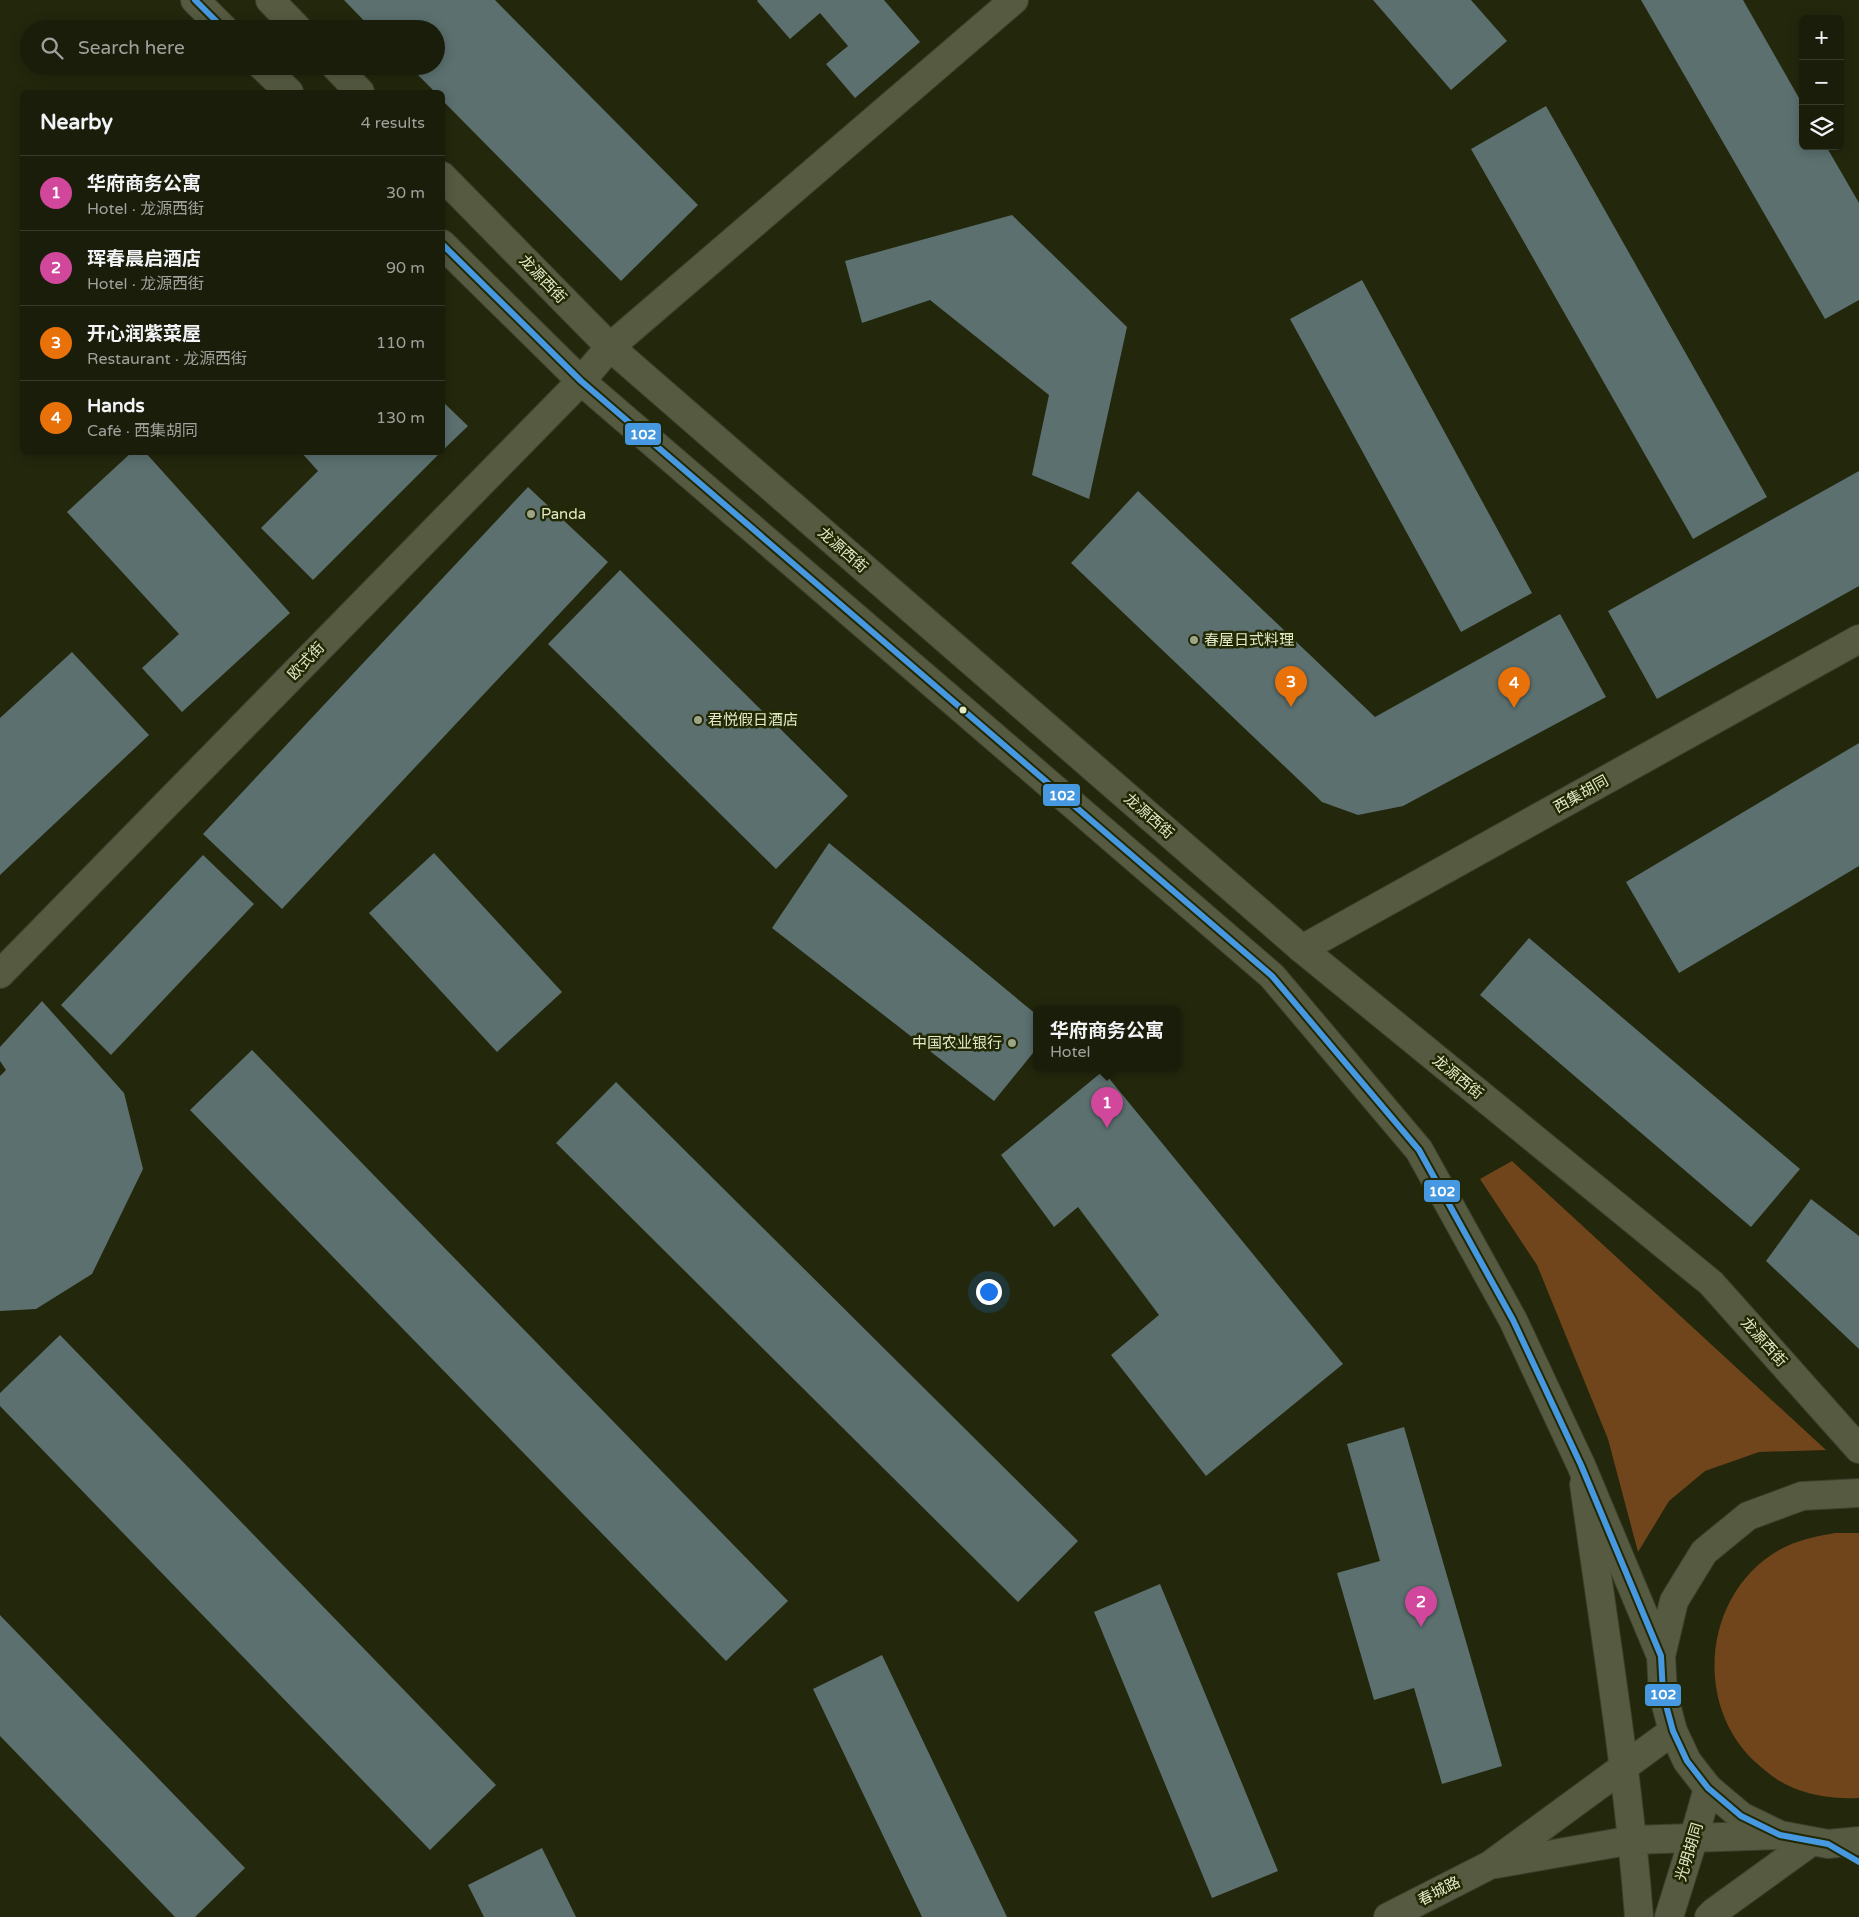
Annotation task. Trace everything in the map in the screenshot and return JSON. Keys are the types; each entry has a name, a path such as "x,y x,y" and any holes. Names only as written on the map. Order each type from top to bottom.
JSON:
{"main road":[{"path":"195,0 215,20"},
{"path":"270,0 289,20"},
{"name":"欧式街","path":"0,974 581,381 610,347 1014,0"},
{"path":"271,75 287,90"},
{"path":"344,75 358,90"},
{"name":"龙源西街","path":"445,179 610,347 1302,950 1711,1283 1859,1449"},
{"path":"445,247 581,381 1272,976 1419,1150 1513,1320 1581,1465 1662,1656"},
{"name":"西集胡同","path":"1302,950 1859,639"},
{"path":"1581,1465 1624,1766 1633,1840 1639,1917"},
{"path":"1780,1835 1741,1816 1708,1788 1687,1761 1673,1731 1663,1694 1662,1656 1674,1601 1704,1552 1748,1516 1802,1496 1859,1493"},
{"path":"1490,1865 1673,1731"},
{"name":"光明胡同","path":"1669,1917 1708,1788"},
{"path":"1490,1865 1633,1840 1780,1835 1819,1843 1859,1862"},
{"path":"1709,1917 1819,1843 1859,1841"},
{"name":"春城路","path":"1388,1917 1490,1865"}],"shaded area":[{"path":"1512,1161 1826,1450 1759,1452 1705,1471 1669,1501 1638,1552 1608,1439 1537,1265 1480,1179"},
{"path":"1835,1533 1859,1533 1859,1798 1830,1797 1794,1788 1772,1776 1752,1759 1732,1734 1720,1705 1715,1674 1716,1644 1724,1614 1739,1587 1760,1564 1787,1546 1799,1541"}],"building":[{"path":"344,0 495,0 698,205 621,281 445,103 445,90 433,90 418,75 445,75 445,20 363,20"},
{"path":"758,0 884,0 920,42 855,98 826,64 848,46 820,13 790,39"},
{"path":"1373,0 1471,0 1507,41 1451,90"},
{"path":"1641,0 1743,0 1799,98 1799,150 1828,150 1859,203 1859,300 1825,319"},
{"path":"1546,106 1767,497 1693,539 1471,149"},
{"path":"1012,215 1127,327 1089,499 1032,475 1049,395 930,300 862,323 845,261"},
{"path":"1362,280 1532,593 1461,632 1290,319"},
{"path":"445,404 468,426 445,448"},
{"path":"129,455 148,455 290,613 182,712 142,668 179,634 67,512"},
{"path":"304,455 438,455 313,580 261,528 318,471"},
{"path":"1859,471 1859,586 1657,699 1608,611"},
{"path":"528,487 608,562 282,909 203,834"},
{"path":"1138,491 1375,717 1560,614 1606,697 1403,806 1358,815 1322,802 1071,563"},
{"name":"君悦假日酒店","path":"620,570 848,796 776,869 548,644"},
{"path":"72,652 149,735 0,875 0,718"},
{"path":"1859,743 1859,866 1679,973 1626,882"},
{"path":"829,843 1033,1012 1033,1053 994,1101 772,928"},
{"path":"434,853 562,992 497,1052 369,913"},
{"path":"203,855 254,904 111,1055 61,1005"},
{"path":"1529,938 1800,1169 1751,1227 1480,995"},
{"path":"42,1001 124,1093 143,1169 92,1274 36,1309 0,1311 0,1076 6,1070 0,1061 0,1047"},
{"path":"252,1050 788,1601 726,1661 190,1110"},
{"path":"1103,1071 1343,1364 1206,1476 1111,1355 1159,1315 1078,1207 1054,1227 1001,1155"},
{"path":"616,1082 1078,1541 1018,1602 556,1143"},
{"path":"1811,1199 1859,1236 1859,1349 1766,1261"},
{"path":"60,1335 496,1785 430,1850 0,1406 0,1393"},
{"path":"1404,1427 1502,1766 1442,1784 1414,1688 1374,1700 1337,1573 1380,1561 1347,1444"},
{"path":"1160,1584 1278,1871 1212,1898 1094,1612"},
{"path":"0,1615 245,1868 195,1917 175,1917 0,1736"},
{"path":"882,1655 1007,1917 922,1917 813,1689"},
{"path":"542,1848 576,1917 484,1917 468,1885"}],"transit line":[{"name":"102","path":"195,0 215,20"},
{"name":"102","path":"445,247 581,381 1272,976 1419,1150 1513,1320 1581,1465 1661,1656 1663,1694 1673,1731 1687,1761 1708,1788 1741,1816 1780,1835 1828,1844 1859,1862"}],"place":[{"name":"Panda","path":"531,514"},
{"name":"春屋日式料理","path":"1194,640"},
{"name":"开心润紫菜屋","path":"1291,707"},
{"name":"Hands","path":"1514,708"},
{"name":"君悦假日酒店","path":"698,720"},
{"name":"中国农业银行","path":"1012,1043"},
{"name":"华府商务公寓","path":"1107,1128"},
{"name":"珲春晨启酒店","path":"1421,1627"}]}
